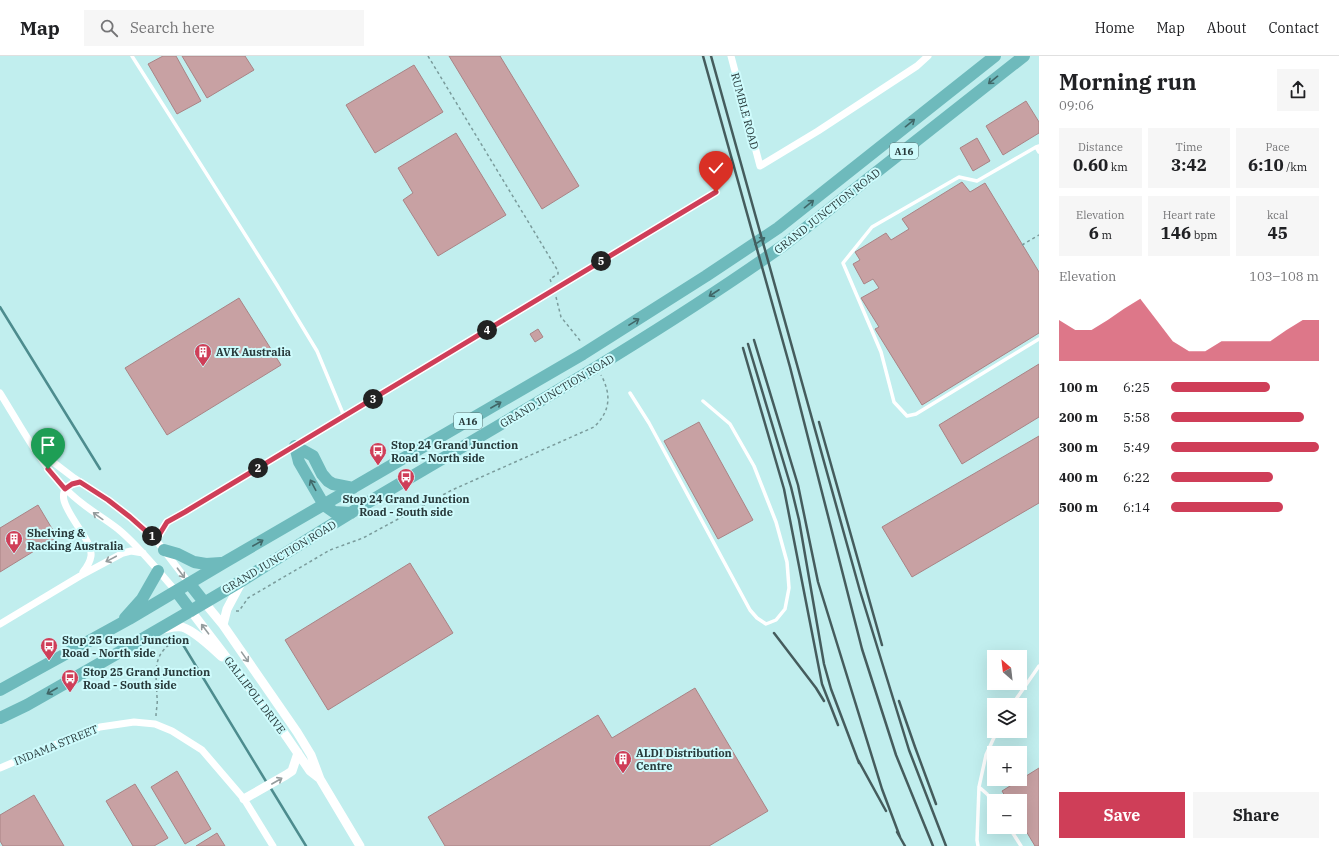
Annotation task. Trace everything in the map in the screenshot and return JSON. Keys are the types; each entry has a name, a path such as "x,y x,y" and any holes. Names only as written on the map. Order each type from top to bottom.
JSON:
{"highway":[{"path":"954,88 983,56"},
{"name":"GRAND JUNCTION ROAD","path":"0,690 117,626 224,562 583,354 742,254 778,228 994,56"},
{"name":"GRAND JUNCTION ROAD","path":"0,718 27,705 159,630 351,513 598,373 611,359 747,272 784,245 1024,56"},
{"path":"295,446 312,456 322,474 328,481 333,484 353,488"},
{"path":"295,446 299,462 324,505 334,512 351,513"},
{"path":"164,550 178,554 194,562 206,564 224,562"},
{"path":"117,626 142,599 158,571"},
{"path":"189,583 204,602"},
{"path":"176,591 191,610"}],"street":[{"name":"RUMBLE ROAD","path":"730,56 760,166 818,131 917,66 928,56"},
{"path":"156,540 167,522 716,192"},
{"path":"0,393 48,469 65,489 95,514 117,529 143,553 176,591"},
{"path":"20,424 36,445 53,462 108,500 156,540 189,583"},
{"path":"80,482 72,484 65,489 62,496 64,503 86,539 92,554 89,565 80,576"},
{"path":"0,624 80,576 124,553 131,551 143,553"},
{"path":"223,625 227,609 243,580"},
{"name":"GALLIPOLI DRIVE","path":"204,602 223,625 297,732 311,755 320,779 360,846"},
{"name":"GALLIPOLI DRIVE","path":"191,610 237,670 310,771 320,779"},
{"path":"159,630 182,627 198,636 237,670"},
{"name":"INDAMA STREET","path":"0,768 73,736 100,727 134,722 155,724 172,731 202,750 244,799 273,846"},
{"path":"244,799 262,790 292,771 298,753"}],"lane":[{"path":"132,56 317,351 344,416"},
{"path":"1039,152 1038,147 977,180 959,177 872,227 842,263 881,352 894,402 906,416 916,414 1039,339"},
{"path":"630,393 649,423 750,610 757,618 766,624 776,620 785,609 789,588 787,562 776,522 754,466 730,424 703,401"},
{"path":"1017,698 1039,666"},
{"path":"978,846 979,788 986,755 994,738"},
{"path":"979,788 987,794"},
{"path":"1013,834 1021,846"}],"path":[{"path":"428,56 558,271 558,274 550,280 561,317 580,340"},
{"path":"1022,245 1039,235"},
{"path":"330,550 363,538 452,490 594,427 607,410 608,396 598,373"}],"building":[{"path":"163,56 176,56 201,101 177,114 148,64"},
{"path":"182,56 245,56 254,70 207,98"},
{"path":"449,56 500,56 579,186 542,209"},
{"path":"414,65 443,112 375,153 346,105"},
{"path":"1026,101 1039,122 1039,133 1003,155 986,126"},
{"path":"456,133 506,215 438,256 403,200 413,193 398,168"},
{"path":"977,138 990,161 973,171 960,148"},
{"path":"962,182 970,192 985,183 1039,272 1039,333 922,405 875,329 879,327 861,298 879,288 873,279 864,284 853,264 860,260 855,252 886,233 891,240 909,229 902,219"},
{"name":"AVK Australia","path":"239,298 281,365 167,435 125,368"},
{"path":"538,329 543,337 535,342 530,334"},
{"path":"1039,364 1039,417 962,464 939,425"},
{"path":"699,422 753,520 718,539 664,441"},
{"path":"1039,436 1039,503 912,577 882,527"},
{"name":"Shelving & Racking Australia","path":"38,505 57,537 0,572 0,528"},
{"path":"410,563 453,633 328,710 285,640"},
{"name":"ALDI Distribution Centre","path":"695,688 768,811 709,846 445,846 428,817 598,715 612,738"},
{"path":"1039,768 1039,846 1035,846 1027,833 1027,794 1004,794 1002,791 1010,786 1027,786 1027,775"},
{"path":"177,771 211,829 185,844 151,787"},
{"path":"135,784 168,838 154,846 133,846 106,801"},
{"path":"34,795 64,846 3,846 0,841 0,815"},
{"path":"217,833 225,846 196,846"}],"waterway":[{"path":"0,307 100,469"},
{"path":"182,643 267,783"},
{"path":"270,787 306,846"}],"railway":[{"path":"703,56 790,367 862,649 896,755 933,846"},
{"path":"711,56 860,591 909,750 946,846"},
{"path":"754,340 798,485 818,582 882,789 900,837"},
{"path":"748,344 791,487 799,520 824,664 831,689 859,763"},
{"path":"743,348 784,489 822,684 838,725"},
{"path":"819,422 882,645"},
{"path":"774,633 816,688 824,701"},
{"path":"899,701 936,804"},
{"path":"857,758 886,811"},
{"path":"897,832 905,846"}],"place":[{"name":"AVK Australia","path":"203,367"},
{"name":"Stop 24 Grand Junction Road - North side","path":"378,466"},
{"name":"Stop 24 Grand Junction Road - South side","path":"406,492"},
{"name":"Shelving & Racking Australia","path":"14,554"},
{"name":"Stop 25 Grand Junction Road - North side","path":"49,661"},
{"name":"Stop 25 Grand Junction Road - South side","path":"70,693"},
{"name":"ALDI Distribution Centre","path":"623,774"}],"route":[{"path":"48,469 65,489 72,484 80,482 108,500 156,540 167,522 716,192"}]}
